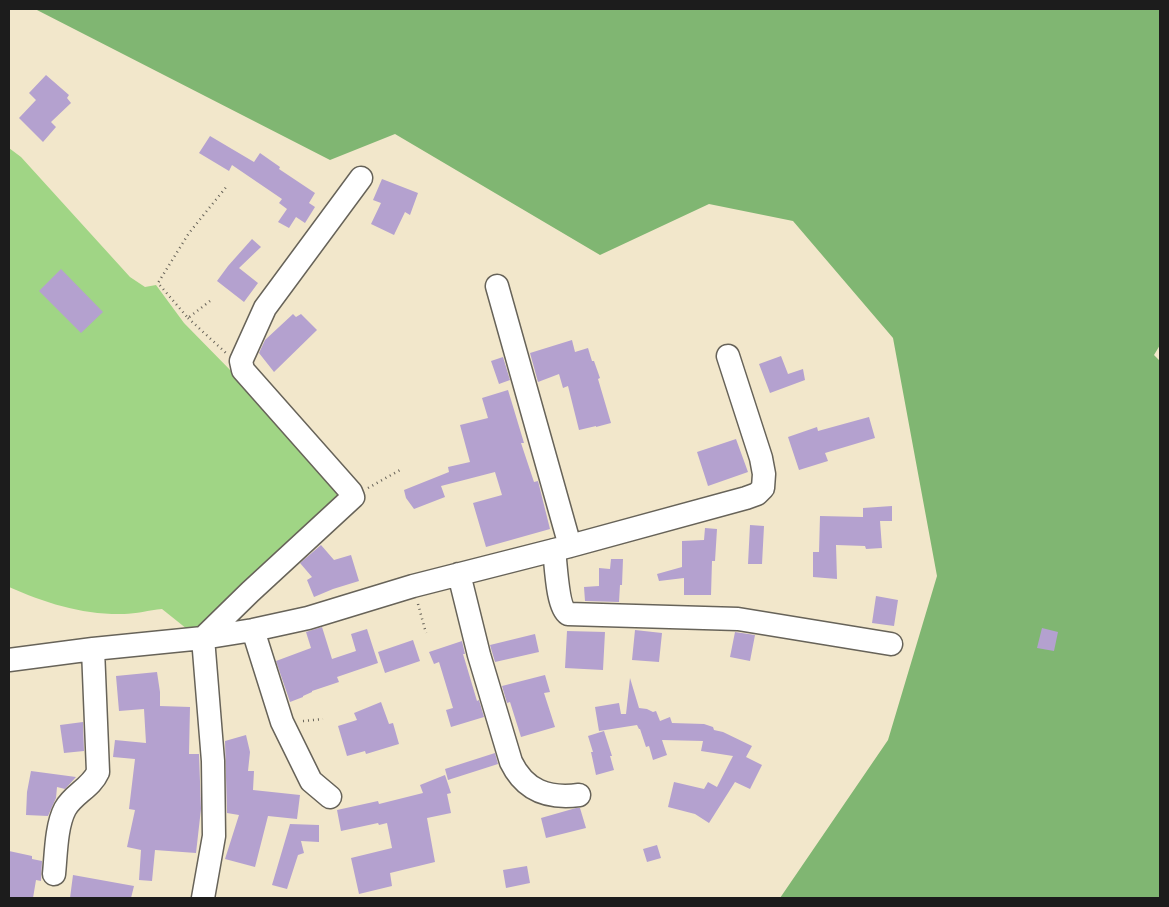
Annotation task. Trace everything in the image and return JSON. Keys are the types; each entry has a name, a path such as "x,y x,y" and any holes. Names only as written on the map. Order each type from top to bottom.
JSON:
{"street":[{"path":"203,638 250,592 353,499 353,496 242,368 242,361 265,308 361,178"},
{"path":"497,286 562,548 560,603 563,612 568,614 738,619 891,644"},
{"path":"9,660 92,649 203,638 308,618 413,586 562,548 757,494 763,488 762,458 728,356"},
{"path":"459,574 479,655 516,773 533,788 547,795 579,796"},
{"path":"253,630 282,722 312,781 330,797"},
{"path":"203,638 213,761 214,836 203,898"},
{"path":"54,874 60,824 65,809 95,780 98,772 92,649"}],"path":[{"path":"227,186 189,233 158,283 188,318 242,368"},
{"path":"188,318 210,301"},
{"path":"353,496 400,470"},
{"path":"413,586 426,633"}],"green space":[{"path":"35,9 1160,9 1160,345 1154,355 1160,361 1160,898 780,898 888,740 937,576 893,338 793,221 709,204 600,255 395,134 330,160"},
{"path":"9,148 21,157 130,277 145,287 156,285 184,323 356,503 197,637 162,609 129,614 109,614 79,610 50,603 9,587"}],"building":[{"path":"46,75 69,95 67,98 71,103 51,122 56,127 43,142 19,118 36,100 29,93"},
{"path":"210,136 254,162 260,153 280,167 279,169 315,193 309,203 315,207 305,223 296,217 289,228 278,222 287,209 279,203 282,199 232,165 229,171 199,153"},
{"path":"382,179 418,193 410,215 405,212 394,235 371,224 381,203 373,200"},
{"path":"252,239 261,247 239,268 258,283 244,302 217,281"},
{"path":"61,269 103,312 81,333 39,291"},
{"path":"293,314 296,317 301,314 317,330 274,372 259,353 265,340"},
{"path":"572,340 575,352 588,348 600,378 598,379 611,423 579,430 568,386 563,388 559,374 538,382 530,353"},
{"path":"781,356 788,374 803,369 805,380 770,393 759,364"},
{"path":"503,357 510,380 499,384 491,361"},
{"path":"508,390 524,443 521,443 534,482 538,481 550,529 486,547 473,503 502,495 495,472 441,486 445,497 414,509 406,498 404,490 449,472 448,467 470,462 460,425 488,418 482,398"},
{"path":"869,417 875,438 825,453 828,461 799,470 788,437 817,427 818,431"},
{"path":"736,439 748,472 708,486 697,452"},
{"path":"892,506 892,521 880,521 882,548 866,549 865,546 836,545 837,579 813,577 813,552 819,552 820,516 863,517 863,508"},
{"path":"750,525 764,526 762,564 748,564"},
{"path":"705,528 717,529 715,561 712,561 711,595 684,595 684,578 659,581 657,574 682,567 682,541 704,540"},
{"path":"321,545 334,560 351,555 359,581 314,597 307,580 312,577 300,563"},
{"path":"611,559 623,559 619,602 585,601 584,587 599,586 599,568 610,569"},
{"path":"876,596 898,600 894,626 872,623"},
{"path":"322,627 332,659 356,651 351,634 367,629 378,663 337,677 339,682 312,691 290,702 276,661 311,648 306,632"},
{"path":"1042,628 1058,632 1054,651 1037,648"},
{"path":"635,630 662,633 659,662 632,660"},
{"path":"567,631 605,632 603,670 565,668"},
{"path":"735,632 755,635 750,661 730,657"},
{"path":"535,634 539,652 495,662 490,645"},
{"path":"413,640 420,661 385,673 378,652"},
{"path":"462,641 465,654 463,654 477,701 479,700 484,717 451,727 446,710 453,708 439,662 434,664 429,652"},
{"path":"157,672 160,706 190,707 189,754 199,754 201,809 196,853 155,850 152,881 139,880 141,850 127,847 135,810 129,809 135,759 113,757 115,740 146,743 144,709 119,711 116,676"},
{"path":"545,675 550,692 544,693 555,727 521,737 510,702 507,703 502,686"},
{"path":"630,678 639,708 653,712 656,711 660,721 670,717 672,723 704,724 752,746 746,757 762,765 750,789 735,782 709,823 695,814 668,807 674,782 704,789 708,782 717,787 733,756 701,751 703,741 662,740 667,755 653,760 649,746 646,747 637,725 599,731 595,707 619,703 621,714 626,714"},
{"path":"381,702 389,724 393,723 399,744 366,754 365,751 347,756 338,726 357,720 354,713"},
{"path":"83,722 84,751 64,753 60,725"},
{"path":"604,731 612,756 610,756 614,770 596,775 591,752 593,752 588,736"},
{"path":"246,735 250,752 248,771 254,771 253,790 300,795 297,819 268,816 255,867 225,859 239,815 227,813 225,741"},
{"path":"495,753 498,764 448,780 445,769"},
{"path":"31,771 76,777 65,789 57,787 56,798 48,816 26,815 27,792"},
{"path":"445,775 451,793 447,794 451,813 427,818 435,862 390,873 392,886 359,894 351,858 392,848 387,823 379,825 378,823 341,831 337,810 378,801 379,804 423,793 420,785"},
{"path":"580,808 586,828 546,838 541,818"},
{"path":"290,824 319,825 319,842 301,841 304,853 298,855 287,889 272,885"},
{"path":"657,845 661,858 647,862 643,849"},
{"path":"9,851 32,856 32,859 42,861 41,881 36,880 33,898 9,898"},
{"path":"527,866 530,883 506,888 503,870"},
{"path":"73,875 134,886 131,898 70,898"}]}
